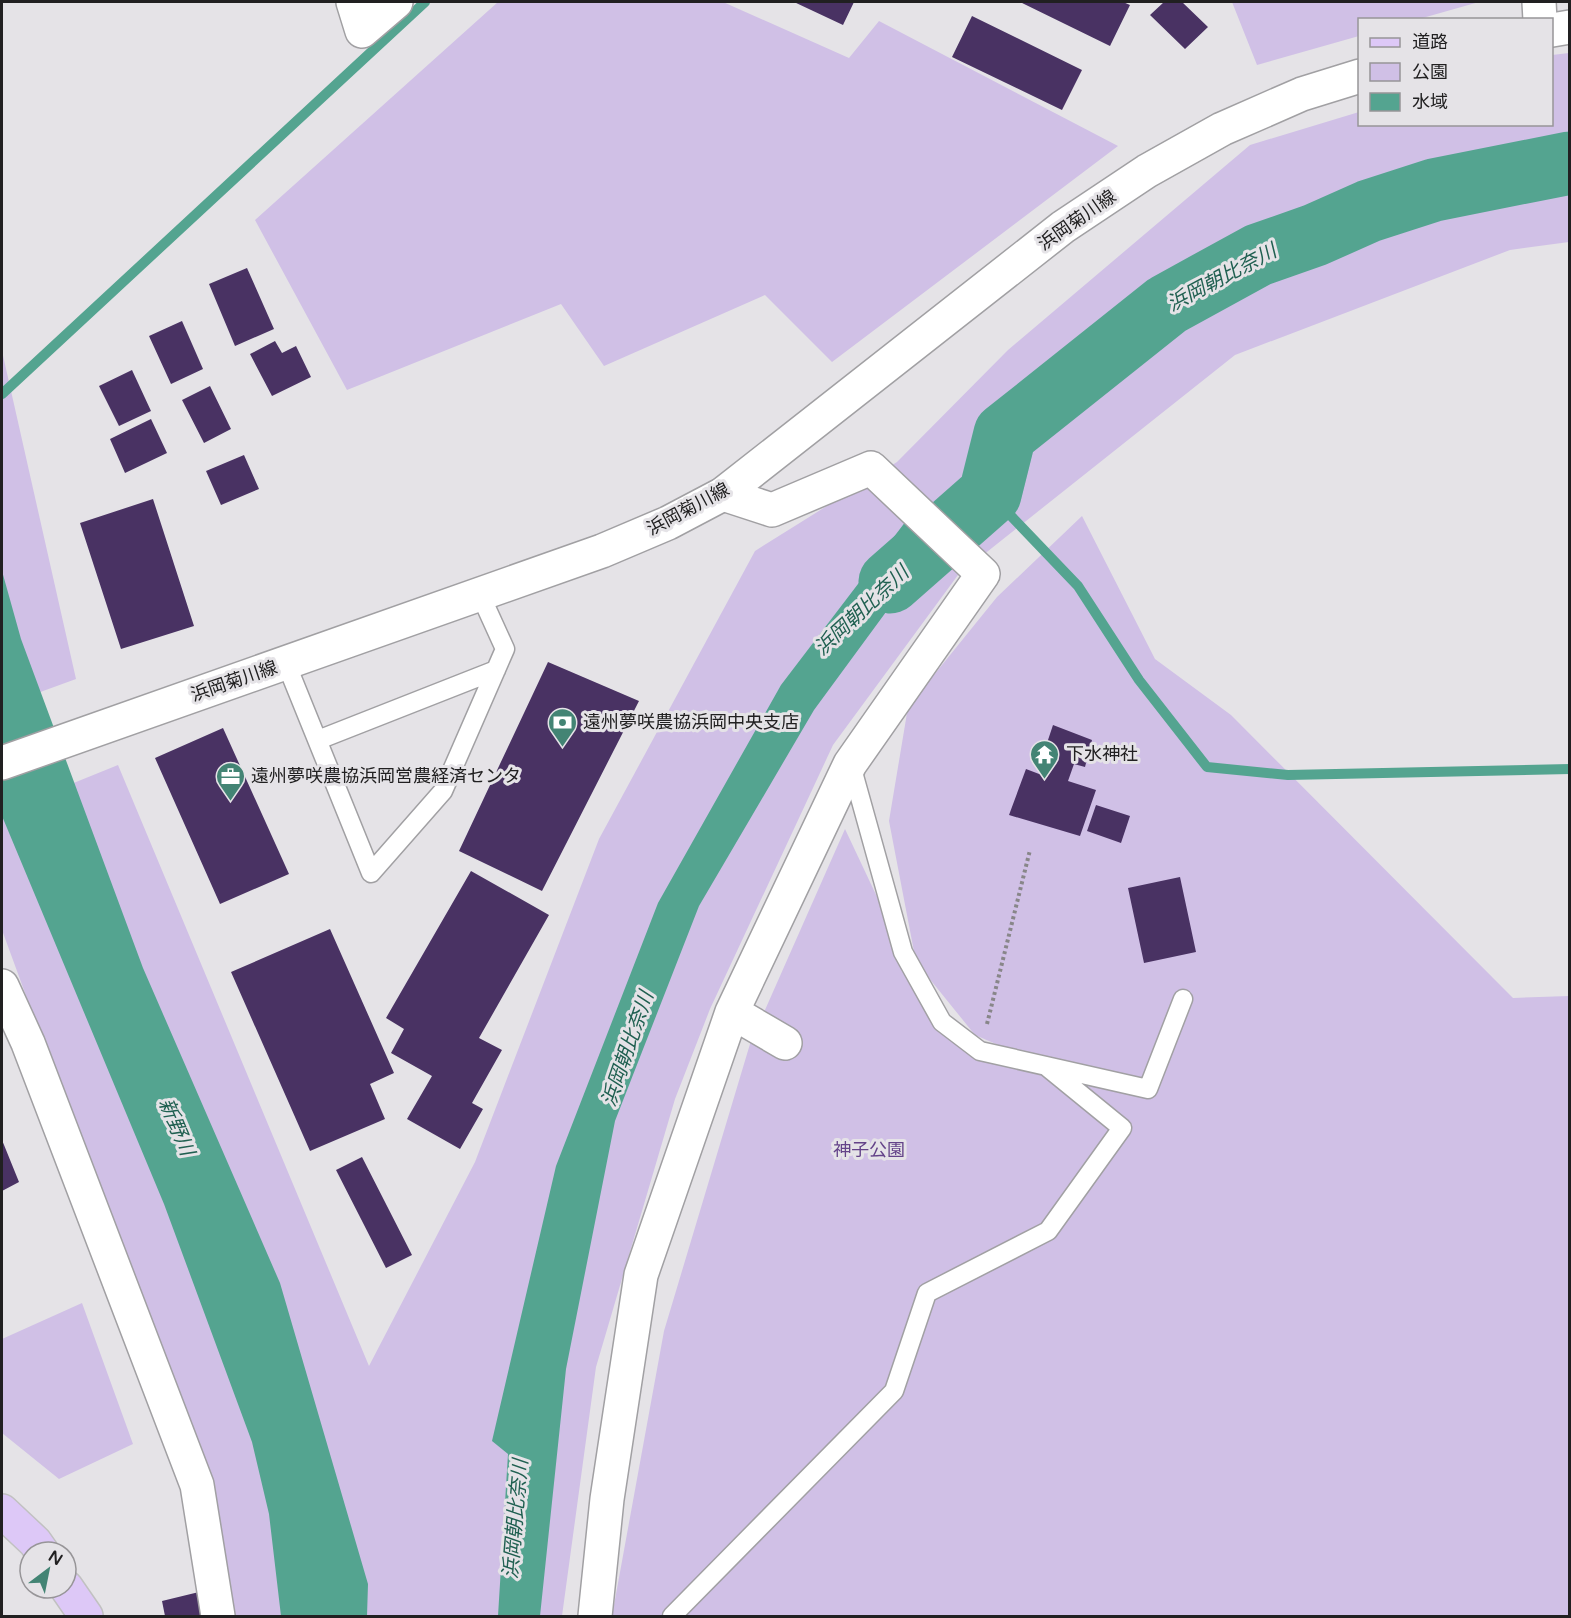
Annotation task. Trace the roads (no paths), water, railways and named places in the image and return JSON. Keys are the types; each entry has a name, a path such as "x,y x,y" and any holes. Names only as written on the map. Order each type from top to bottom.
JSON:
{"main road":[{"path":"2,1511 33,1540"},
{"path":"75,1600 87,1617"}],"street":[{"path":"353,2 362,31 396,2"},
{"path":"1539,2 1539,18"},
{"path":"1553,30 1569,27"},
{"name":"浜岡菊川線","path":"2,762 602,551 668,523 723,494 1063,227 1147,171 1222,129 1302,94 1358,76"},
{"path":"595,1617 607,1499 641,1275 732,1012 850,764 983,574 871,468 772,510 723,494"},
{"path":"2,986 28,1043 196,1485 218,1617"},
{"path":"732,1012 785,1043"}],"lane":[{"path":"286,663 372,873 443,790 506,649 480,594"},
{"path":"318,740 496,670"},
{"path":"850,764 903,952 942,1022 980,1051 1148,1089 1183,999"},
{"path":"672,1617 894,1391 927,1293 1048,1231 1122,1128 1046,1066"}],"water":[{"path":"906,521 933,548 814,710 699,906 615,1121 566,1369 540,1616 498,1616 508,1454 492,1441 556,1166 658,903 781,685"},
{"name":"新野川","path":"2,571 21,639 143,968 280,1283 368,1584 367,1616 281,1616 269,1514 252,1442 164,1204 2,816"}],"waterway":[{"path":"2,394 425,2"},
{"name":"浜岡朝比奈川","path":"890,582 990,494 1005,434 1167,305 1258,255 1315,235 1369,211 1434,190 1570,163"},
{"path":"990,494 1078,586 1139,680 1207,767 1288,775 1570,769"}],"place":[{"name":"遠州夢咲農協浜岡中央支店","path":"562,748"},
{"name":"下水神社","path":"1045,780"},
{"name":"遠州夢咲農協浜岡営農経済センタ","path":"230,802"}],"park label":[{"name":"神子公園","path":"869,1150"}]}
